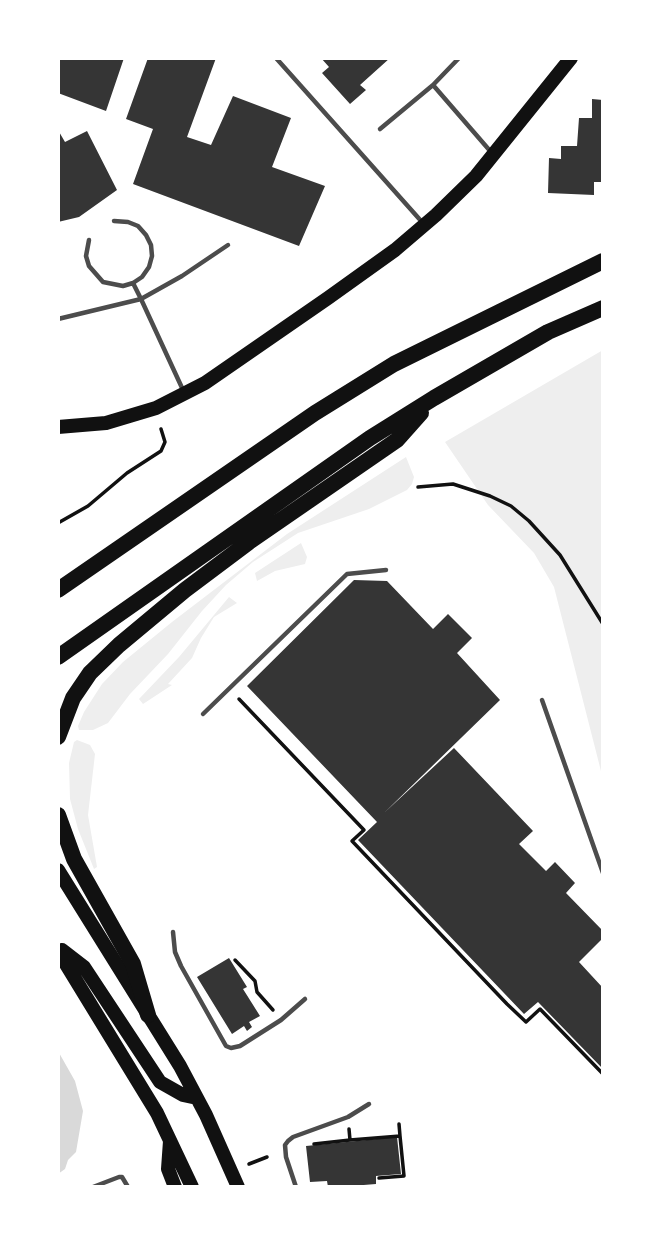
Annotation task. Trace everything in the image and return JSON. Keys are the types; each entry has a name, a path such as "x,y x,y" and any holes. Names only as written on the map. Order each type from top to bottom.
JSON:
{"main road":[{"path":"58,427 118,420 156,408 185,394 224,371 390,254 477,176 571,58"},
{"path":"58,590 315,413 394,365 603,261"},
{"path":"58,657 370,438 548,332 603,308"},
{"path":"58,737 73,698 90,673 119,645 185,590 249,542 397,440 434,398"},
{"path":"58,815 74,859 133,964 148,1015"},
{"path":"58,870 197,1098 238,1187"},
{"path":"58,949 84,967 160,1082 184,1095 197,1098"},
{"path":"58,949 157,1113 192,1187"},
{"path":"170,1140 168,1168 175,1187"}],"lane":[{"path":"276,58 425,225"},
{"path":"380,129 433,85 460,58"},
{"path":"433,85 494,155"},
{"path":"89,240 86,257 95,275 103,282 113,285 133,283 149,267 151,245 138,226 114,221"},
{"path":"58,319 141,299 228,245"},
{"path":"133,283 185,394"},
{"path":"203,714 347,574 386,570"},
{"path":"541,700 603,873"},
{"path":"173,932 175,952 181,966 226,1046 240,1046 282,1020 306,999"},
{"path":"296,1187 286,1157 285,1145 288,1141 348,1117 369,1104"},
{"path":"93,1187 122,1177 128,1187"}],"path":[{"path":"58,523 88,506 127,472 161,452 165,442 161,429"},
{"path":"418,487 453,484 490,496 516,510 544,535 560,555 603,624"},
{"path":"239,699 364,830 352,841 526,1023"},
{"path":"235,960 255,981 257,992 278,1015"},
{"path":"502,1007 507,1004"},
{"path":"522,1027 540,1009 603,1074"},
{"path":"348,1117 350,1140"},
{"path":"379,1178 404,1176 399,1124"},
{"path":"309,1145 400,1136"},
{"path":"249,1164 267,1157"}],"shaded area":[{"path":"603,350 603,779 554,587 534,553 488,505 445,442"},
{"path":"406,457 414,477 407,490 369,509 298,533 253,562 226,585 202,611 108,723 93,730 79,730 84,712 102,684 123,662 287,534"},
{"path":"301,543 307,557 305,564 275,571 257,581 255,573"},
{"path":"229,597 237,603 214,617 192,658 168,684 172,685 143,704 139,699 179,657"},
{"path":"77,740 90,745 95,754 88,815 97,867 94,869 78,829 70,799 69,763 74,742"},
{"path":"58,1051 75,1081 83,1111 76,1152 68,1160 65,1169 58,1174"}],"building":[{"path":"58,58 124,58 106,111 58,93"},
{"path":"148,58 216,58 187,137 211,145 233,96 291,118 272,167 325,186 299,246 133,184 153,129 126,119"},
{"path":"321,58 390,58 360,85 366,90 350,104 322,73 329,67"},
{"path":"592,99 603,100 603,182 594,182 594,195 548,193 549,158 561,159 561,146 577,146 579,118 592,118"},
{"path":"58,130 65,142 87,131 117,190 79,217 58,222"},
{"path":"354,580 387,581 433,629 448,614 472,638 457,653 500,700 384,813 454,748 533,831 519,844 546,871 555,862 575,883 566,893 603,931 603,938 579,962 603,988 603,1069 538,1002 524,1014 358,840 377,822 247,686"},
{"path":"229,958 247,987 243,989 260,1016 249,1022 252,1027 247,1031 244,1026 232,1034 197,977"},
{"path":"397,1137 401,1174 376,1176 376,1184 328,1187 327,1181 310,1182 306,1146"}]}
